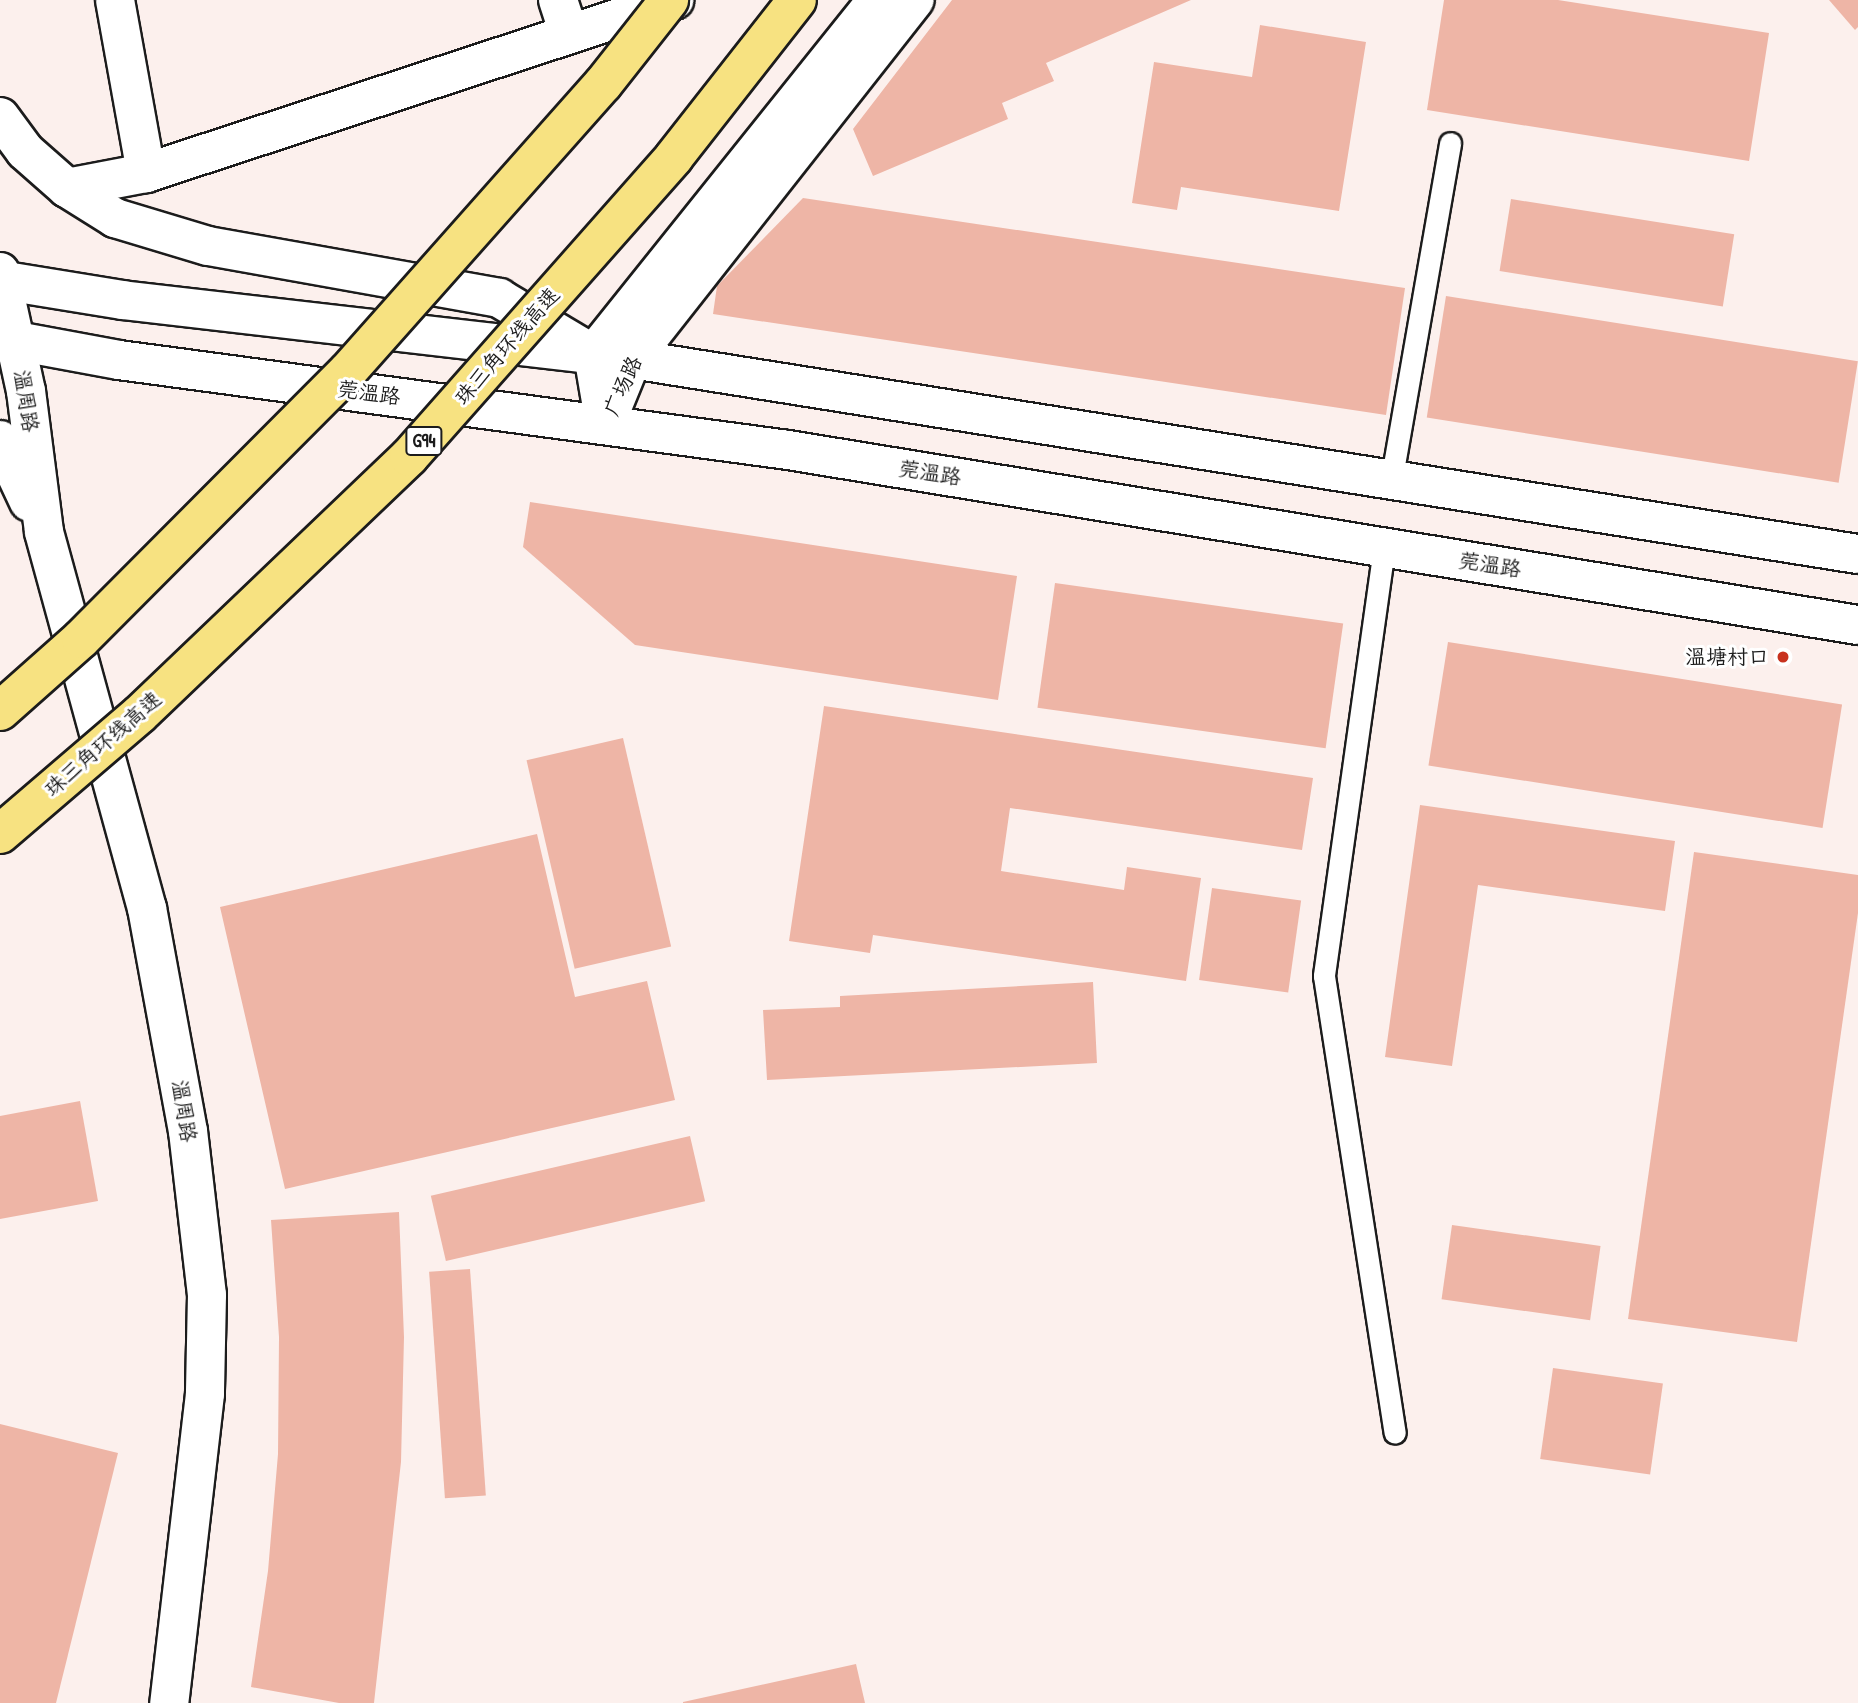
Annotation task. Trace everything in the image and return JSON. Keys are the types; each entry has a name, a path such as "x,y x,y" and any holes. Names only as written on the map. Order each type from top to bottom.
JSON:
{"highway":[{"path":"0,711 81,639 348,371 603,84 671,0"},
{"name":"珠三角环线高速","path":"0,834 139,714 409,457 674,157 797,0"}],"main road":[{"path":"115,0 146,173"},
{"path":"67,188 146,173 563,17 671,0"},
{"name":"广场路","path":"606,425 593,354 877,0"},
{"name":"广场路","path":"606,425 632,359 915,0"},
{"path":"0,117 25,151 98,211 161,235 499,299 593,354"},
{"path":"1,277 122,300 632,359 1391,482 1858,554"},
{"name":"温周路","path":"1,277 8,339 44,532 147,908 188,1131 207,1295 205,1394 169,1703"},
{"name":"莞温路","path":"8,339 119,360 788,450 1858,625"},
{"name":"温周路","path":"0,440 44,532"}],"lane":[{"path":"1391,482 1450,143"},
{"path":"1384,548 1324,976 1395,1433"}],"building":[{"path":"952,0 1191,0 1046,63 1054,81 1002,103 1008,119 873,176 853,129"},
{"path":"1444,0 1558,0 1769,33 1749,161 1427,110"},
{"path":"1829,0 1858,0 1858,27 1855,30"},
{"path":"1260,25 1366,42 1339,211 1181,187 1177,210 1132,203 1154,62 1252,77"},
{"path":"803,198 1405,288 1386,415 713,314 717,286"},
{"path":"1511,199 1734,234 1723,306 1500,271"},
{"path":"1446,296 1858,361 1839,483 1427,417"},
{"path":"530,502 1017,576 998,700 635,645 523,547"},
{"path":"1055,583 1343,623 1326,748 1037,708"},
{"path":"1448,642 1842,704 1823,828 1428,765"},
{"path":"824,706 1313,778 1302,850 1010,808 1001,871 1124,890 1127,867 1201,878 1186,981 873,935 870,953 789,941"},
{"path":"623,738 671,947 575,969 527,760"},
{"path":"1420,805 1675,841 1665,911 1478,885 1452,1066 1385,1057"},
{"path":"537,834 575,997 647,981 675,1100 285,1189 220,907"},
{"path":"1694,852 1858,875 1858,913 1797,1342 1628,1319"},
{"path":"1212,888 1301,901 1288,993 1199,980"},
{"path":"1093,982 1097,1063 767,1080 763,1010 840,1007 840,996"},
{"path":"80,1101 98,1201 0,1219 0,1116"},
{"path":"690,1136 705,1201 446,1261 431,1196"},
{"path":"399,1212 404,1337 401,1462 374,1703 339,1703 251,1687 268,1571 278,1454 279,1337 271,1220"},
{"path":"1452,1225 1601,1246 1590,1320 1442,1299"},
{"path":"470,1269 486,1495 445,1498 429,1272"},
{"path":"1553,1368 1663,1383 1650,1475 1540,1459"},
{"path":"0,1424 118,1453 56,1703 0,1703"},
{"path":"856,1664 865,1703 683,1703 683,1702"}],"place":[{"name":"温塘村口","path":"1783,657"}]}
